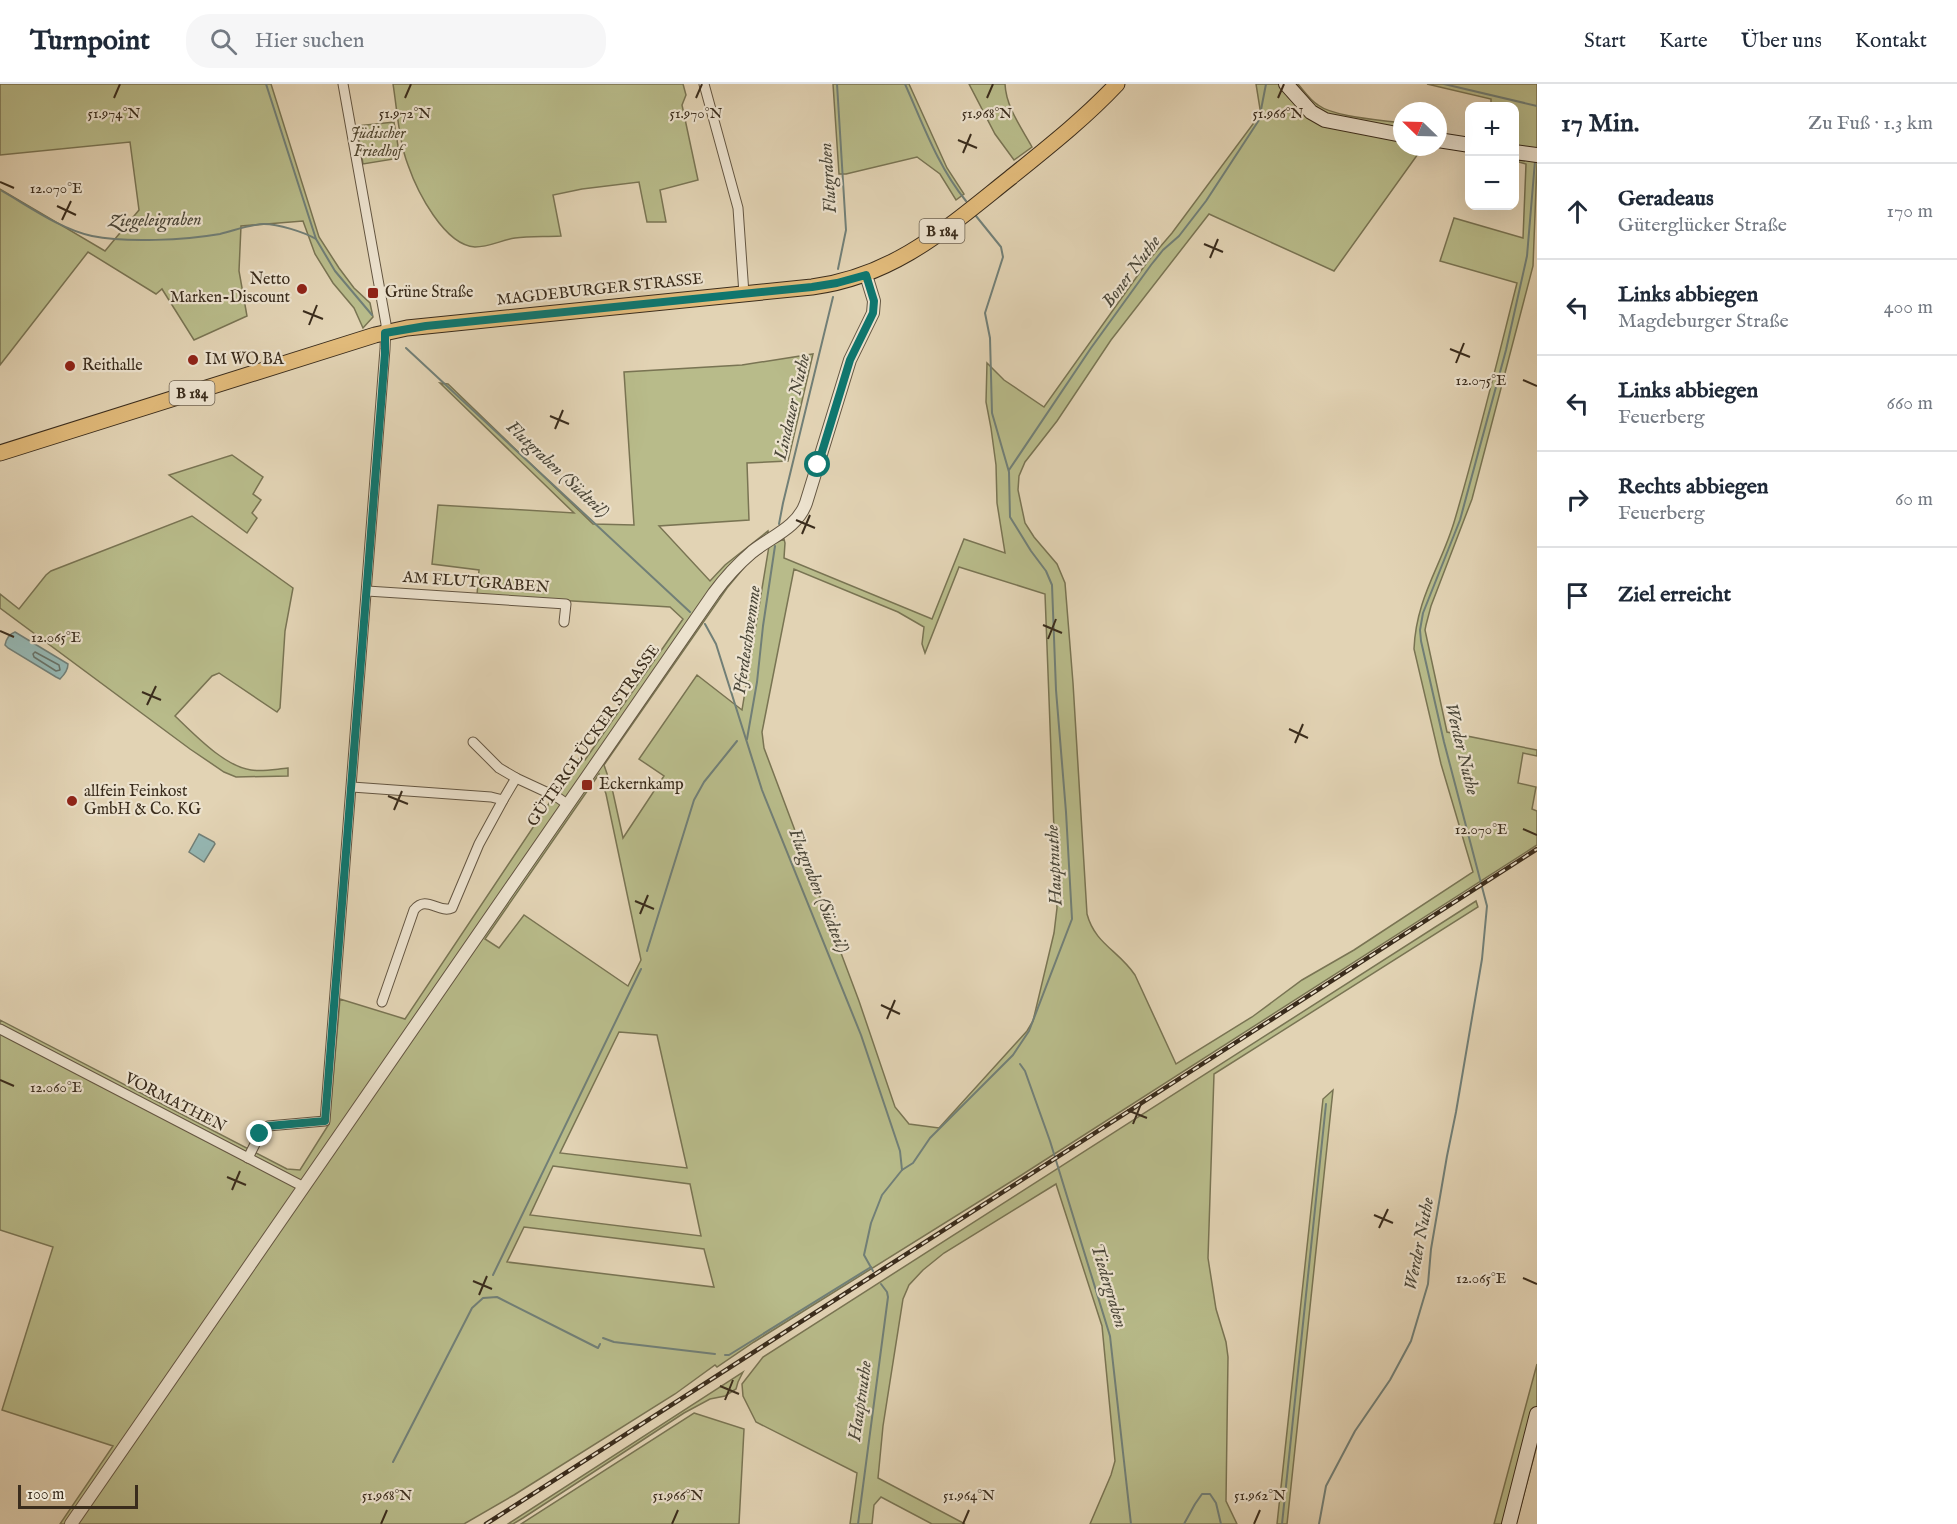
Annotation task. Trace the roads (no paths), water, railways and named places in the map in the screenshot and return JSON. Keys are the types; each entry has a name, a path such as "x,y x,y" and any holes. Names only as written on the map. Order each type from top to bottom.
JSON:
{"main road":[{"name":"MAGDEBURGER STRASSE","path":"0,453 385,333 417,327 836,283 866,275 915,250 981,200 1072,127 1117,84"},
{"path":"1286,84 1311,112 1325,120 1393,133"},
{"path":"1447,141 1465,144"},
{"path":"1509,1524 1537,1414"}],"street":[{"path":"248,1158 260,1134 268,1126 325,1121 386,324 343,84"},
{"path":"704,84 738,208 744,294"},
{"name":"GÜTERGLÜCKER STRASSE","path":"71,1524 714,593 741,563 762,545 797,521 803,511 850,360 873,313 874,301 866,275"},
{"name":"AM FLUTGRABEN","path":"367,591 566,604 564,622"},
{"path":"473,742 499,768 567,804"},
{"path":"382,1002 414,910 417,905 426,903 444,910 452,908 479,844 516,778"},
{"path":"352,787 503,800"},
{"name":"VORMATHEN","path":"0,1029 304,1186"}],"water":[{"path":"15,632 68,664 66,672 60,679 5,645 8,637"},
{"path":"199,834 215,844 204,862 189,852"}],"waterway":[{"name":"Flutgraben (Südteil)","path":"266,84 316,239 335,271 372,315"},
{"name":"Flutgraben","path":"837,84 846,230 838,269"},
{"name":"Lindauer Nuthe","path":"905,84 939,160 966,201"},
{"name":"Boner Nuthe","path":"1009,470 1091,348 1151,265 1179,236 1206,201 1259,120 1266,84"},
{"name":"Boner Nuthe","path":"1444,84 1537,106"},
{"name":"Werder Nuthe","path":"1319,1524 1326,1486 1355,1431 1390,1380 1411,1341 1428,1284 1431,1249 1482,959 1487,906 1444,742 1420,630 1423,613 1460,520 1506,350 1527,256 1535,161"},
{"name":"Ziegeleigraben","path":"2,191 46,217 80,233 92,236 138,240 190,238 264,224 291,229 316,239"},
{"name":"Hauptnuthe","path":"873,1271 864,1255 871,1223 882,1195 902,1170 913,1163 930,1138 1013,1055 1029,1031 1072,919 1056,690 1052,585 1046,571 1010,517 1009,472 992,413 990,338 985,313 1003,257 1001,247 976,216"},
{"name":"Lindauer Nuthe","path":"779,524 833,297"},
{"name":"Flutgraben (Südteil)","path":"406,348 690,612"},
{"name":"Pferdeschwemme","path":"747,739 775,546"},
{"name":"Flutgraben (Südteil)","path":"705,624 716,644 762,790 861,1035 900,1151 902,1170"},
{"path":"647,951 694,800 704,782 737,741"},
{"path":"493,1275 641,969"},
{"name":"Tiedergraben","path":"1020,1064 1025,1071 1050,1141 1110,1336 1131,1524"},
{"path":"1282,1524 1326,1104"},
{"path":"725,1355 729,1355 871,1267"},
{"name":"Hauptnuthe","path":"858,1524 888,1297 881,1284"},
{"path":"393,1462 472,1308 483,1298 497,1297 598,1348 600,1344"},
{"path":"603,1338 614,1342 715,1354"},
{"path":"1184,1524 1202,1494 1210,1494 1216,1503 1221,1524"}],"railway":[{"path":"486,1524 1537,849"}],"place":[{"name":"Netto Marken-Discount","path":"302,289"},
{"name":"Grüne Straße","path":"373,293"},
{"name":"IM WO BA","path":"193,360"},
{"name":"Reithalle","path":"70,366"},
{"name":"Eckernkamp","path":"587,785"},
{"name":"allfein Feinkost GmbH & Co. KG","path":"72,801"}],"park label":[{"name":"Jüdischer Friedhof","path":"378,143"}]}
